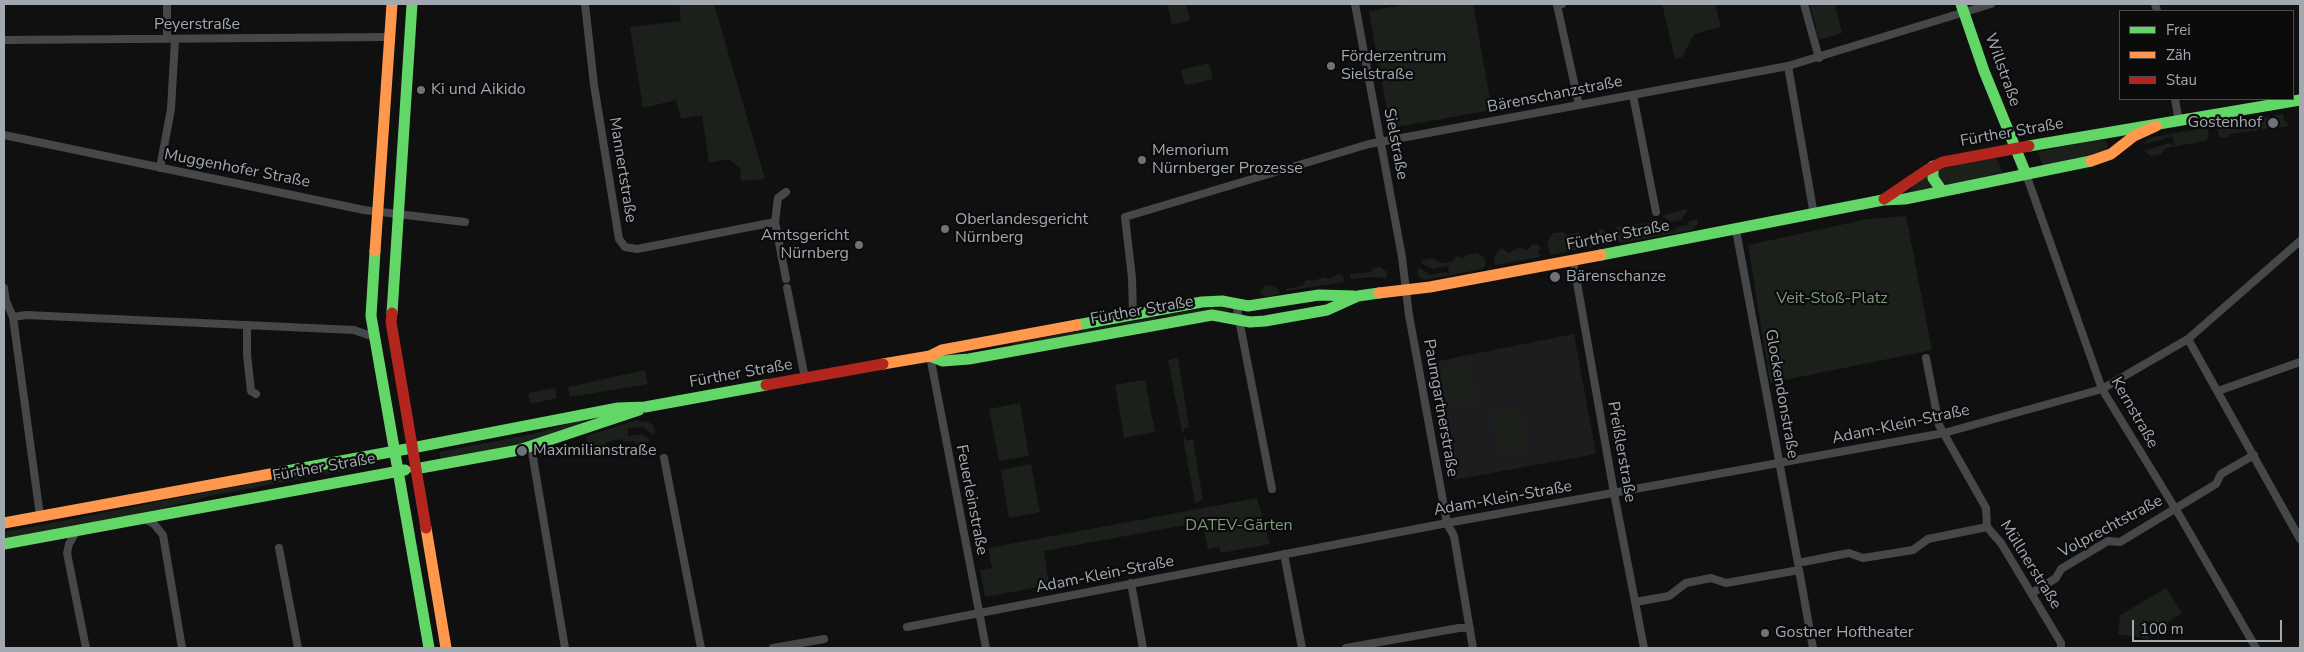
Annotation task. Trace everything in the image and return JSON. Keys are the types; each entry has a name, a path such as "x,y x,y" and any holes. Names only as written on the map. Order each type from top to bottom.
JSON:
{"main road":[{"path":"392,4 371,300 374,337 429,648"},
{"path":"412,4 396,215 391,322 446,648"},
{"name":"Willstraße","path":"1963,8 1984,71 2026,174"},
{"name":"Fürther Straße","path":"1883,200 1933,166 1943,162 2133,127 2156,126 2300,100"},
{"name":"Fürther Straße","path":"4,523 618,408 645,407 930,356 942,350 1133,314 1210,301 1256,305 1319,295 1358,296 1406,290 1814,216 1883,200 1905,199 2098,160 2111,154 2130,139 2156,126"},
{"path":"2102,133 2112,142 2111,154"},
{"path":"1933,166 1933,178 1942,191"},
{"name":"Fürther Straße","path":"930,356 943,361 969,359 1206,316 1260,322 1327,310 1358,296"},
{"name":"Fürther Straße","path":"4,544 531,446 645,407"}],"street":[{"path":"160,168 171,109 171,39 167,4"},
{"name":"Mannertstraße","path":"585,4 594,84 619,239 625,247 637,249 775,222"},
{"name":"Sielstraße","path":"1355,4 1402,257 1406,290"},
{"path":"1558,4 1579,105"},
{"path":"1804,4 1819,58"},
{"name":"Bärenschanzstraße","path":"1133,314 1132,278 1125,217 1380,142 1788,66 1819,58 1963,8 1991,4"},
{"name":"Peyerstraße","path":"4,40 390,37"},
{"path":"1788,66 1814,216"},
{"path":"1633,95 1656,212"},
{"path":"2174,100 2179,122"},
{"name":"Muggenhofer Straße","path":"4,135 378,212 465,222"},
{"name":"Kernstraße","path":"2026,174 2102,389 2256,648"},
{"path":"786,192 778,198 775,222 786,279"},
{"name":"Glockendonstraße","path":"1736,230 1813,648"},
{"name":"Adam-Klein-Straße","path":"907,627 1447,523 1944,433 2102,389 2188,338 2300,241"},
{"name":"Preißlerstraße","path":"1573,260 1614,493 1644,648"},
{"path":"4,288 5,302 13,317 40,516"},
{"path":"787,288 805,378"},
{"name":"Paumgartnerstraße","path":"1406,290 1447,523 1454,536 1473,648"},
{"path":"1236,304 1272,490"},
{"path":"13,317 26,315 349,330 374,337"},
{"path":"247,325 248,379 251,391 256,394"},
{"path":"2188,338 2300,539"},
{"name":"Feuerleinstraße","path":"930,356 986,648"},
{"name":"Müllnerstraße","path":"1926,358 1939,425 1986,508 1987,528 2001,543 2023,582 2032,593 2061,643 2061,648"},
{"path":"2218,391 2300,362"},
{"path":"531,446 565,648"},
{"name":"Volprechtstraße","path":"2032,593 2056,578 2060,569 2108,542 2120,542 2216,484 2221,474 2254,455"},
{"path":"664,458 701,648"},
{"path":"143,518 154,524 163,535 182,648"},
{"path":"1635,602 1670,596 1686,583 1710,578 1726,583 1849,553 1863,558 1913,550 1928,539 1987,528"},
{"path":"78,530 69,544 67,552 86,648"},
{"path":"280,548 298,648"},
{"path":"1284,554 1302,648"},
{"path":"1131,583 1143,648"},
{"path":"1346,648 1459,628 1470,628"},
{"path":"773,648 824,639"}],"shaded area":[{"path":"1574,334 1596,454 1453,480 1433,362"}],"green space":[{"path":"679,4 714,4 765,179 741,181 740,168 729,159 709,163 702,115 681,119 676,100 643,108 630,27 681,21"},
{"path":"1167,4 1186,4 1190,20 1172,25"},
{"path":"1408,4 1473,4 1492,110 1390,128 1369,11"},
{"path":"1662,4 1715,4 1721,27 1694,34 1682,57 1675,59"},
{"path":"1810,4 1835,4 1842,33 1819,40"},
{"path":"1209,63 1213,79 1188,85 1184,83 1181,70"},
{"path":"2283,114 2284,121 2287,121 2288,126 2230,134 2228,138 2219,137 2217,126"},
{"path":"2204,128 2208,130 2209,137 2206,141 2166,148 2161,154 2151,156 2144,151 2169,143 2174,146 2172,134 2170,137 2143,145 2148,138"},
{"path":"2099,139 2106,141 2108,145 2105,153 2101,155 2043,166 2038,152"},
{"path":"1996,158 2003,173 1909,193 1915,184 1935,171 1960,164"},
{"path":"1685,209 1687,211 1681,220 1671,222 1662,216"},
{"name":"Veit-Stoß-Platz","path":"1906,216 1932,350 1770,383 1748,245 1868,219"},
{"path":"1697,219 1698,223 1693,230 1621,243 1618,241 1616,227 1662,221 1669,226 1652,229 1654,236 1655,234 1675,230 1677,227 1687,225 1690,221"},
{"path":"1600,228 1608,234 1610,244 1550,255 1547,242 1553,233 1563,232 1567,235 1579,232 1585,237 1595,235"},
{"path":"1537,244 1542,249 1538,250 1540,257 1495,265 1494,257 1501,248 1509,253 1520,247 1525,250 1530,248 1531,245"},
{"path":"1477,253 1485,258 1486,265 1483,269 1424,280 1418,275 1418,267 1430,275 1446,272 1449,274 1448,266 1433,269 1421,263 1423,260 1433,258 1441,263 1451,262 1457,256 1463,259 1466,255"},
{"path":"1380,267 1387,272 1386,278 1351,279 1350,274 1371,272 1374,268"},
{"path":"1339,274 1343,277 1344,282 1286,291 1286,289 1302,286 1306,280 1313,281 1325,277 1328,279"},
{"path":"1271,285 1279,290 1280,294 1267,297 1259,293 1264,286"},
{"path":"1210,308 1229,308 1228,314 1169,318 1168,314"},
{"path":"1155,317 1155,321 1014,347 1013,343"},
{"path":"1178,358 1189,427 1184,429 1184,432 1182,432 1168,360"},
{"path":"1469,361 1477,402 1447,407 1440,367"},
{"path":"645,370 648,384 570,397 568,387"},
{"path":"1145,380 1155,432 1124,438 1115,385"},
{"path":"555,388 557,398 530,404 528,393"},
{"path":"1020,403 1029,456 999,461 989,409"},
{"path":"1519,408 1527,449 1499,454 1491,413"},
{"path":"581,420 584,423 521,445 441,460 439,452 533,434"},
{"path":"637,420 640,422 647,421 654,426 655,432 653,435 643,427 628,428 628,436 642,434 650,440 647,444 638,445 633,441 624,442 620,439 607,442 600,453 588,450 586,436"},
{"path":"1185,437 1186,441 1193,439 1203,500 1195,503 1183,438"},
{"path":"373,460 374,465 210,496 145,513 4,539 4,532"},
{"path":"1031,464 1040,512 1009,518 1001,470"},
{"name":"DATEV-Gärten","path":"1257,498 1270,544 1221,553 1219,547 1208,549 1202,522 1044,551 1049,585 985,597 980,570 992,568 988,548"},
{"path":"2166,588 2182,613 2168,622 2167,635 2150,633 2149,639 2118,634 2120,615"}],"traffic: fast":[{"path":"392,313 412,4"},
{"path":"1961,4 1984,71 2026,174"},
{"path":"2029,146 2300,100"},
{"path":"1601,255 1883,200 1905,199 2091,161"},
{"path":"1933,166 1933,178 1942,191"},
{"path":"375,251 371,316 429,648"},
{"path":"930,356 943,361 969,359 1212,315 1250,322 1265,321 1327,310 1358,296 1379,293"},
{"path":"1077,325 1202,302 1222,301 1248,306 1319,295 1354,296"},
{"path":"412,448 618,408 645,407 766,385"},
{"path":"415,469 519,450 639,410"},
{"path":"281,472 412,448"},
{"path":"4,544 405,470"}],"traffic: slow":[{"path":"375,251 392,4"},
{"path":"2091,161 2111,154 2134,136 2156,126"},
{"path":"1379,293 1430,287 1601,255"},
{"path":"883,364 930,356 942,350 1077,325"},
{"path":"4,523 281,472"},
{"path":"426,528 446,648"}],"traffic: jam":[{"path":"1884,199 1927,170 1943,162 2029,146"},
{"path":"392,313 391,322 426,528"},
{"path":"766,385 883,364"}],"place":[{"name":"Förderzentrum Sielstraße","path":"1331,66"},
{"name":"Ki und Aikido","path":"421,90"},
{"name":"Gostenhof","path":"2273,123"},
{"name":"Memorium Nürnberger Prozesse","path":"1142,160"},
{"name":"Oberlandesgericht Nürnberg","path":"945,229"},
{"name":"Amtsgericht Nürnberg","path":"859,245"},
{"name":"Bärenschanze","path":"1555,277"},
{"name":"Maximilianstraße","path":"522,451"},
{"name":"Gostner Hoftheater","path":"1765,633"}]}
